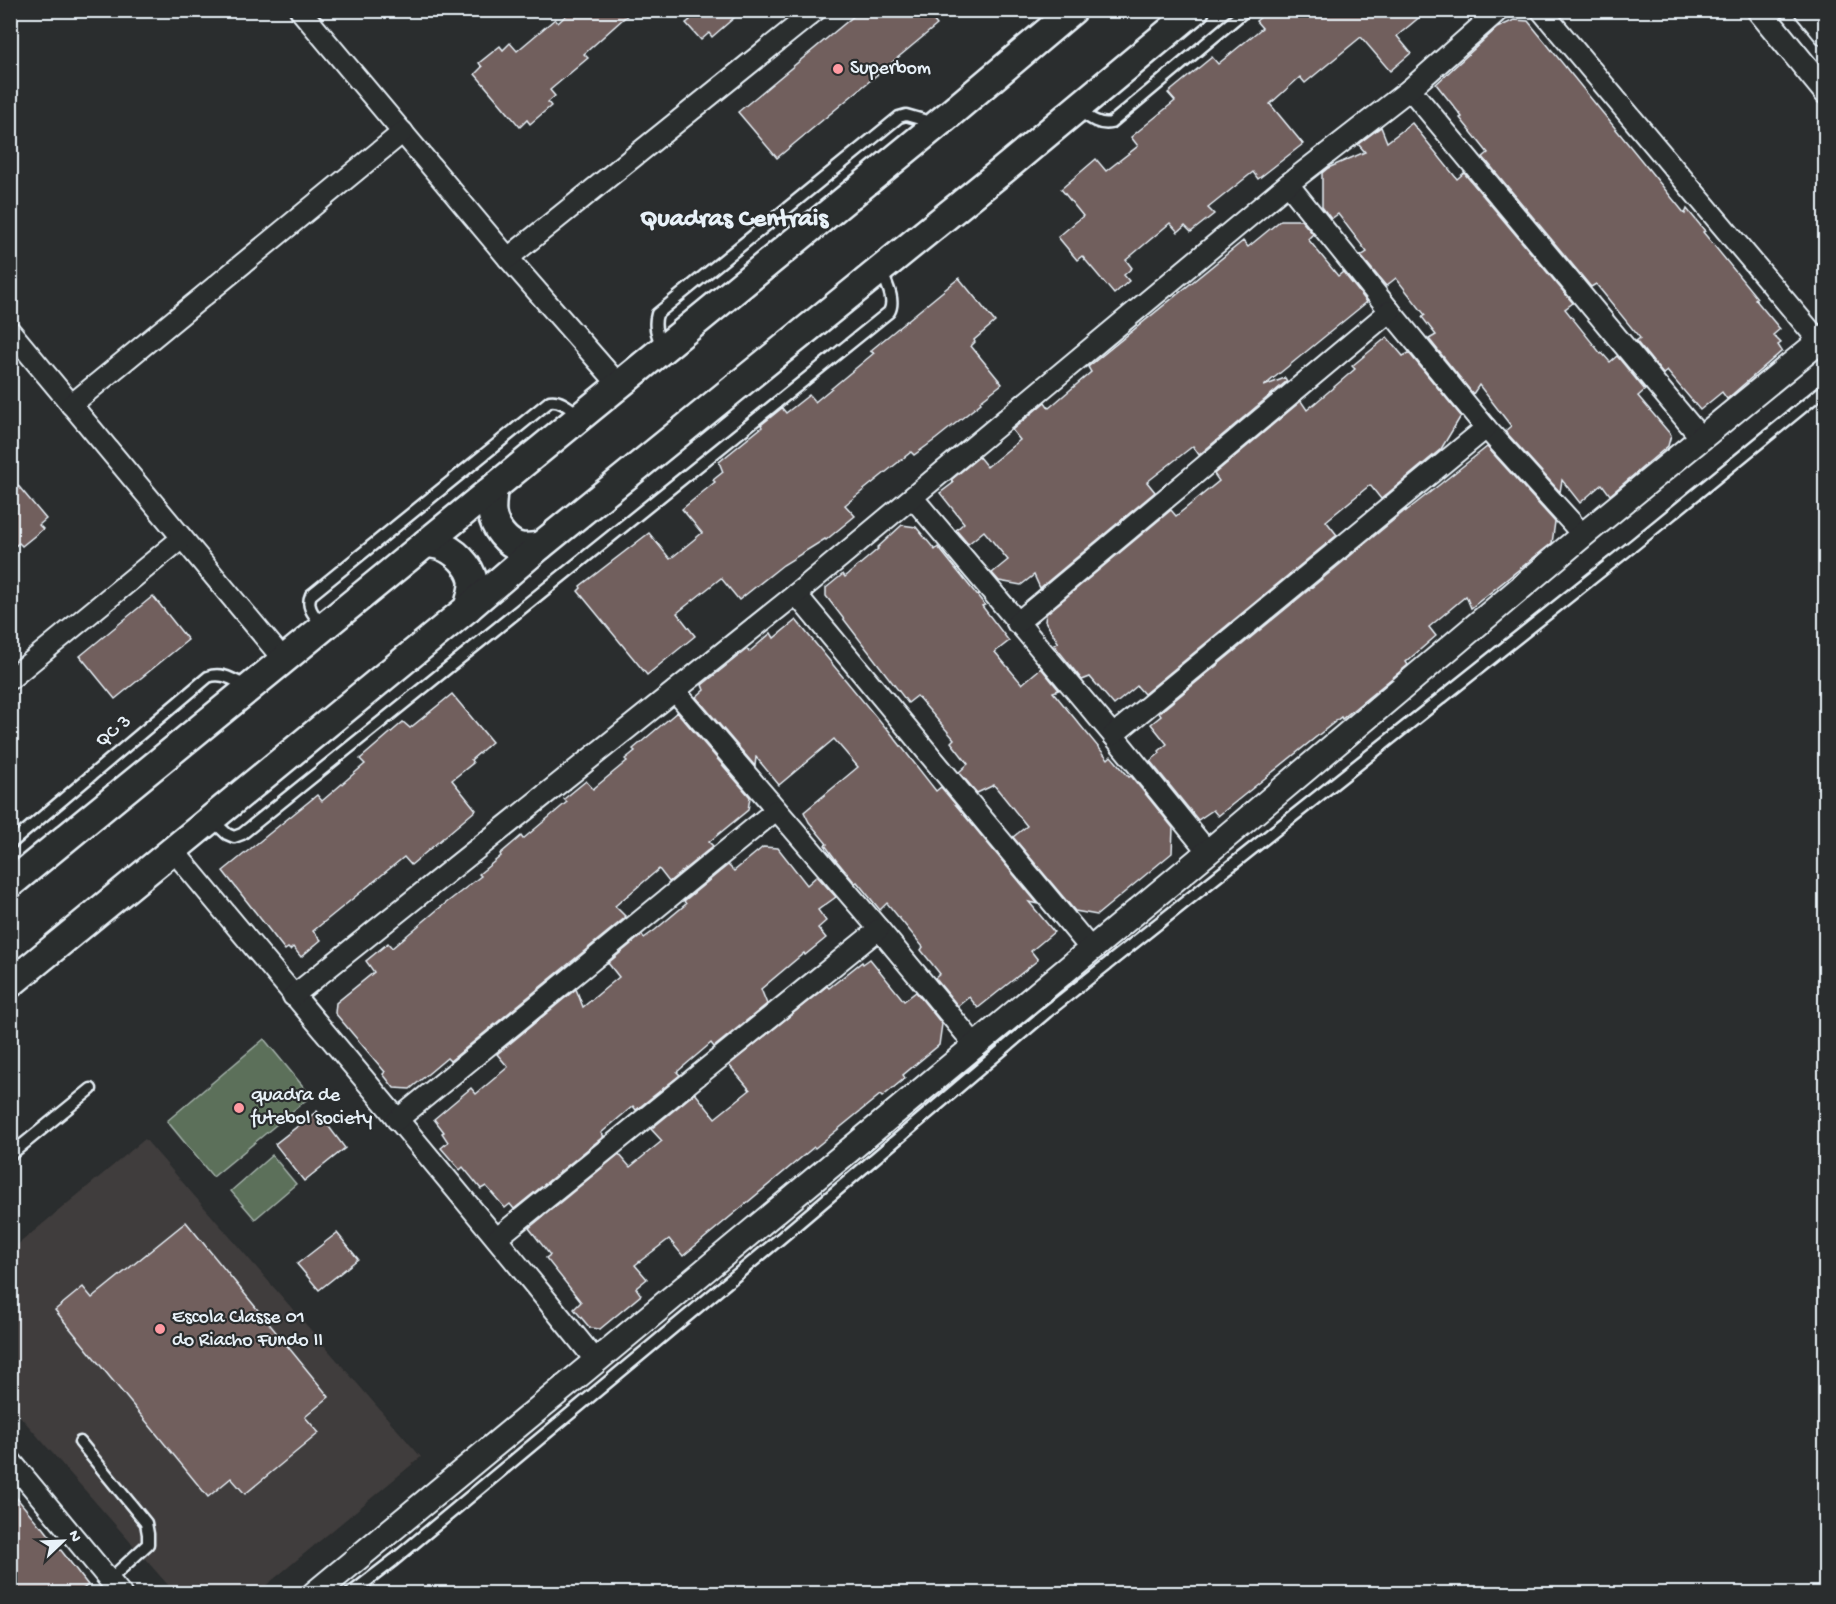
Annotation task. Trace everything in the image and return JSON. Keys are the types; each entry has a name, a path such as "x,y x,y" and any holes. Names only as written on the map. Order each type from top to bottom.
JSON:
{"main road":[{"path":"10,884 1073,10"},
{"path":"10,984 468,608 540,546 1077,109 1195,10"},
{"path":"493,489 492,512 502,534 512,544 521,547 540,546"},
{"path":"426,543 442,546 466,564 472,579 472,593 468,608"}],"street":[{"path":"300,10 508,258 619,385"},
{"path":"508,258 816,10"},
{"path":"293,996 796,594 1288,184 1410,89 1499,10"},
{"path":"314,1593 1208,852 1583,535 1822,339 1541,10"},
{"path":"1759,10 1826,92"},
{"path":"1807,10 1826,33"},
{"path":"1410,89 1701,438"},
{"path":"71,405 403,132"},
{"path":"1288,184 1486,428 1583,535"},
{"path":"1017,623 1390,311"},
{"path":"10,331 283,659"},
{"path":"1113,735 1486,428"},
{"path":"913,498 1113,735 1208,852"},
{"path":"10,679 182,538"},
{"path":"796,594 1090,948"},
{"path":"675,691 975,1045"},
{"path":"397,1120 776,810"},
{"path":"173,850 497,1238 596,1361"},
{"path":"497,1238 879,929"},
{"path":"10,1460 115,1587"}],"lane":[{"path":"1077,109 1099,123 1111,123 1246,10"},
{"path":"210,818 227,834 234,837 242,834 889,312 892,299 880,269"},
{"path":"350,1593 394,1560 782,1237 1047,1012 1635,544 1826,388"},
{"path":"324,627 310,608 311,595 550,401 560,402 581,416"},
{"name":"QC 3","path":"10,844 207,677 215,674 223,675 249,687"},
{"path":"10,1155 91,1089"},
{"path":"80,1442 146,1523 148,1544 115,1587"}],"shaded area":[{"name":"Escola Classe 01 do Riacho Fundo II","path":"145,1139 421,1457 257,1593 175,1593 11,1406 10,1251"}],"green space":[{"name":"quadra de futebol society","path":"264,1039 311,1096 213,1177 167,1121"},
{"path":"272,1155 296,1184 255,1219 231,1191"}],"building":[{"path":"572,10 633,10 584,54 588,58 550,90 555,96 548,102 551,106 530,124 527,120 520,127 475,74 482,67 479,63 500,46 503,50 510,43 517,51 555,19 558,23"},
{"path":"682,10 743,10 712,37 709,33 701,40 686,23 690,20"},
{"name":"Superbom","path":"861,10 925,10 937,25 777,158 738,112"},
{"path":"1269,10 1428,10 1397,36 1411,53 1390,71 1361,37 1305,83 1300,77 1270,104 1303,144 1258,179 1253,172 1208,208 1214,214 1191,232 1185,226 1178,232 1170,223 1126,260 1132,268 1124,275 1129,281 1114,294 1082,256 1077,260 1058,237 1083,216 1061,189 1096,159 1106,171 1138,146 1131,137 1175,101 1168,93 1212,57 1218,64 1262,28 1256,21"},
{"path":"1514,20 1528,21 1685,214 1687,209 1705,231 1703,232 1780,329 1773,335 1781,343 1778,345 1782,351 1727,399 1722,392 1700,410 1667,371 1663,374 1636,341 1640,338 1596,284 1591,287 1483,157 1488,153 1436,84 1497,28"},
{"path":"1412,123 1457,179 1464,173 1573,303 1565,309 1601,354 1610,362 1617,356 1645,390 1638,396 1671,435 1668,446 1610,495 1602,484 1580,503 1562,480 1560,492 1505,431 1511,426 1479,385 1473,394 1429,339 1436,335 1422,317 1425,315 1396,278 1386,286 1361,256 1367,252 1338,214 1331,219 1322,207 1322,173 1328,168 1365,152 1358,144 1381,127 1387,142"},
{"path":"1281,220 1301,220 1313,234 1308,239 1338,276 1343,272 1367,302 1264,386 1285,378 1287,381 1199,455 1193,446 1147,482 1155,492 1040,588 1034,575 1021,585 999,581 992,573 1008,560 984,531 968,544 956,530 964,523 940,493 953,483 951,480 979,457 987,467 1020,440 1012,430 1045,402 1049,408 1091,372 1088,367 1243,241 1248,247"},
{"path":"959,278 995,322 974,340 971,346 1002,384 936,439 914,455 911,452 845,505 855,516 826,540 783,565 739,600 721,578 677,613 695,636 647,675 578,591 580,586 649,533 670,559 702,533 682,509 715,482 713,480 723,472 719,462 782,408 786,413 809,395 815,402 874,353 870,351"},
{"path":"1387,337 1403,356 1409,353 1461,416 1441,449 1381,499 1370,485 1326,521 1337,535 1144,694 1137,686 1114,705 1090,677 1082,680 1054,645 1058,642 1045,621 1046,614 1171,510 1176,516 1219,481 1214,474 1301,401 1307,410 1355,369 1352,366"},
{"path":"1487,447 1555,522 1552,543 1471,608 1466,596 1429,627 1436,636 1406,662 1408,665 1218,816 1213,810 1198,820 1150,761 1167,744 1151,724 1161,716 1159,713 1407,509 1405,512"},
{"path":"10,476 46,519 39,525 43,529 22,546 19,543 10,550"},
{"path":"902,525 916,527 935,550 938,547 985,605 982,606 1009,641 995,652 1022,684 1041,668 1059,690 1053,692 1108,759 1111,756 1129,777 1131,776 1173,828 1172,853 1097,915 1075,911 1013,837 1027,826 994,785 977,793 959,772 968,764 951,742 954,739 917,696 908,703 826,596 826,588 843,574 845,577"},
{"path":"153,596 188,640 115,699 80,656"},
{"path":"796,620 886,727 936,791 941,787 1038,904 1029,902 1054,932 1031,951 1038,960 978,1008 969,997 958,1006 935,978 940,974 921,950 923,947 887,903 880,910 857,882 855,883 809,822 804,812 858,767 834,739 779,785 756,757 755,766 696,697 704,690 702,685 747,649 749,652 771,633 774,638"},
{"path":"452,694 492,742 471,760 473,763 452,780 476,810 411,865 404,857 313,931 321,940 301,957 293,947 285,950 223,871 317,795 322,801 365,764 360,759 403,722 410,728"},
{"path":"677,712 750,797 748,810 709,842 713,846 669,882 659,869 615,906 626,917 450,1061 447,1058 410,1089 394,1088 383,1074 385,1072 335,1013 336,1003 374,972 366,961 388,943 392,948 481,876 479,874 501,856 500,854 521,836 523,839 567,802 564,799 586,781 593,789 627,761 625,759 635,751 633,749"},
{"path":"763,847 778,848 807,885 817,876 836,897 818,910 826,921 818,928 826,938 761,989 767,1004 714,1047 711,1043 677,1072 680,1075 636,1110 633,1106 601,1133 604,1136 514,1209 510,1204 505,1208 486,1186 481,1189 463,1167 460,1170 441,1148 448,1142 434,1119 471,1088 476,1094 508,1067 497,1054 576,989 583,1007 619,977 608,963 642,935 644,938 655,930 686,904 684,901 728,865 734,871"},
{"path":"870,959 904,1001 916,992 942,1024 939,1045 903,1075 905,1078 882,1097 880,1095 814,1147 683,1256 669,1239 635,1265 647,1279 636,1288 641,1295 600,1329 590,1328 574,1309 581,1302 546,1258 550,1255 529,1228 619,1154 630,1167 662,1141 651,1129 695,1093 715,1118 750,1090 729,1065 827,986 829,988 862,962 863,964"},
{"path":"317,1111 345,1148 304,1181 275,1144"},
{"path":"186,1222 329,1397 305,1417 319,1433 245,1494 231,1478 208,1497 55,1310 83,1287 92,1298"},
{"path":"337,1233 358,1259 319,1290 297,1264"},
{"path":"10,1490 42,1526 88,1585 78,1593 10,1593"}],"place":[{"name":"Superbom","path":"838,69"},
{"name":"quadra de futebol society","path":"239,1108"},
{"name":"Escola Classe 01 do Riacho Fundo II","path":"160,1329"}],"district":[{"name":"Quadras Centrais","path":"734,220"}]}
